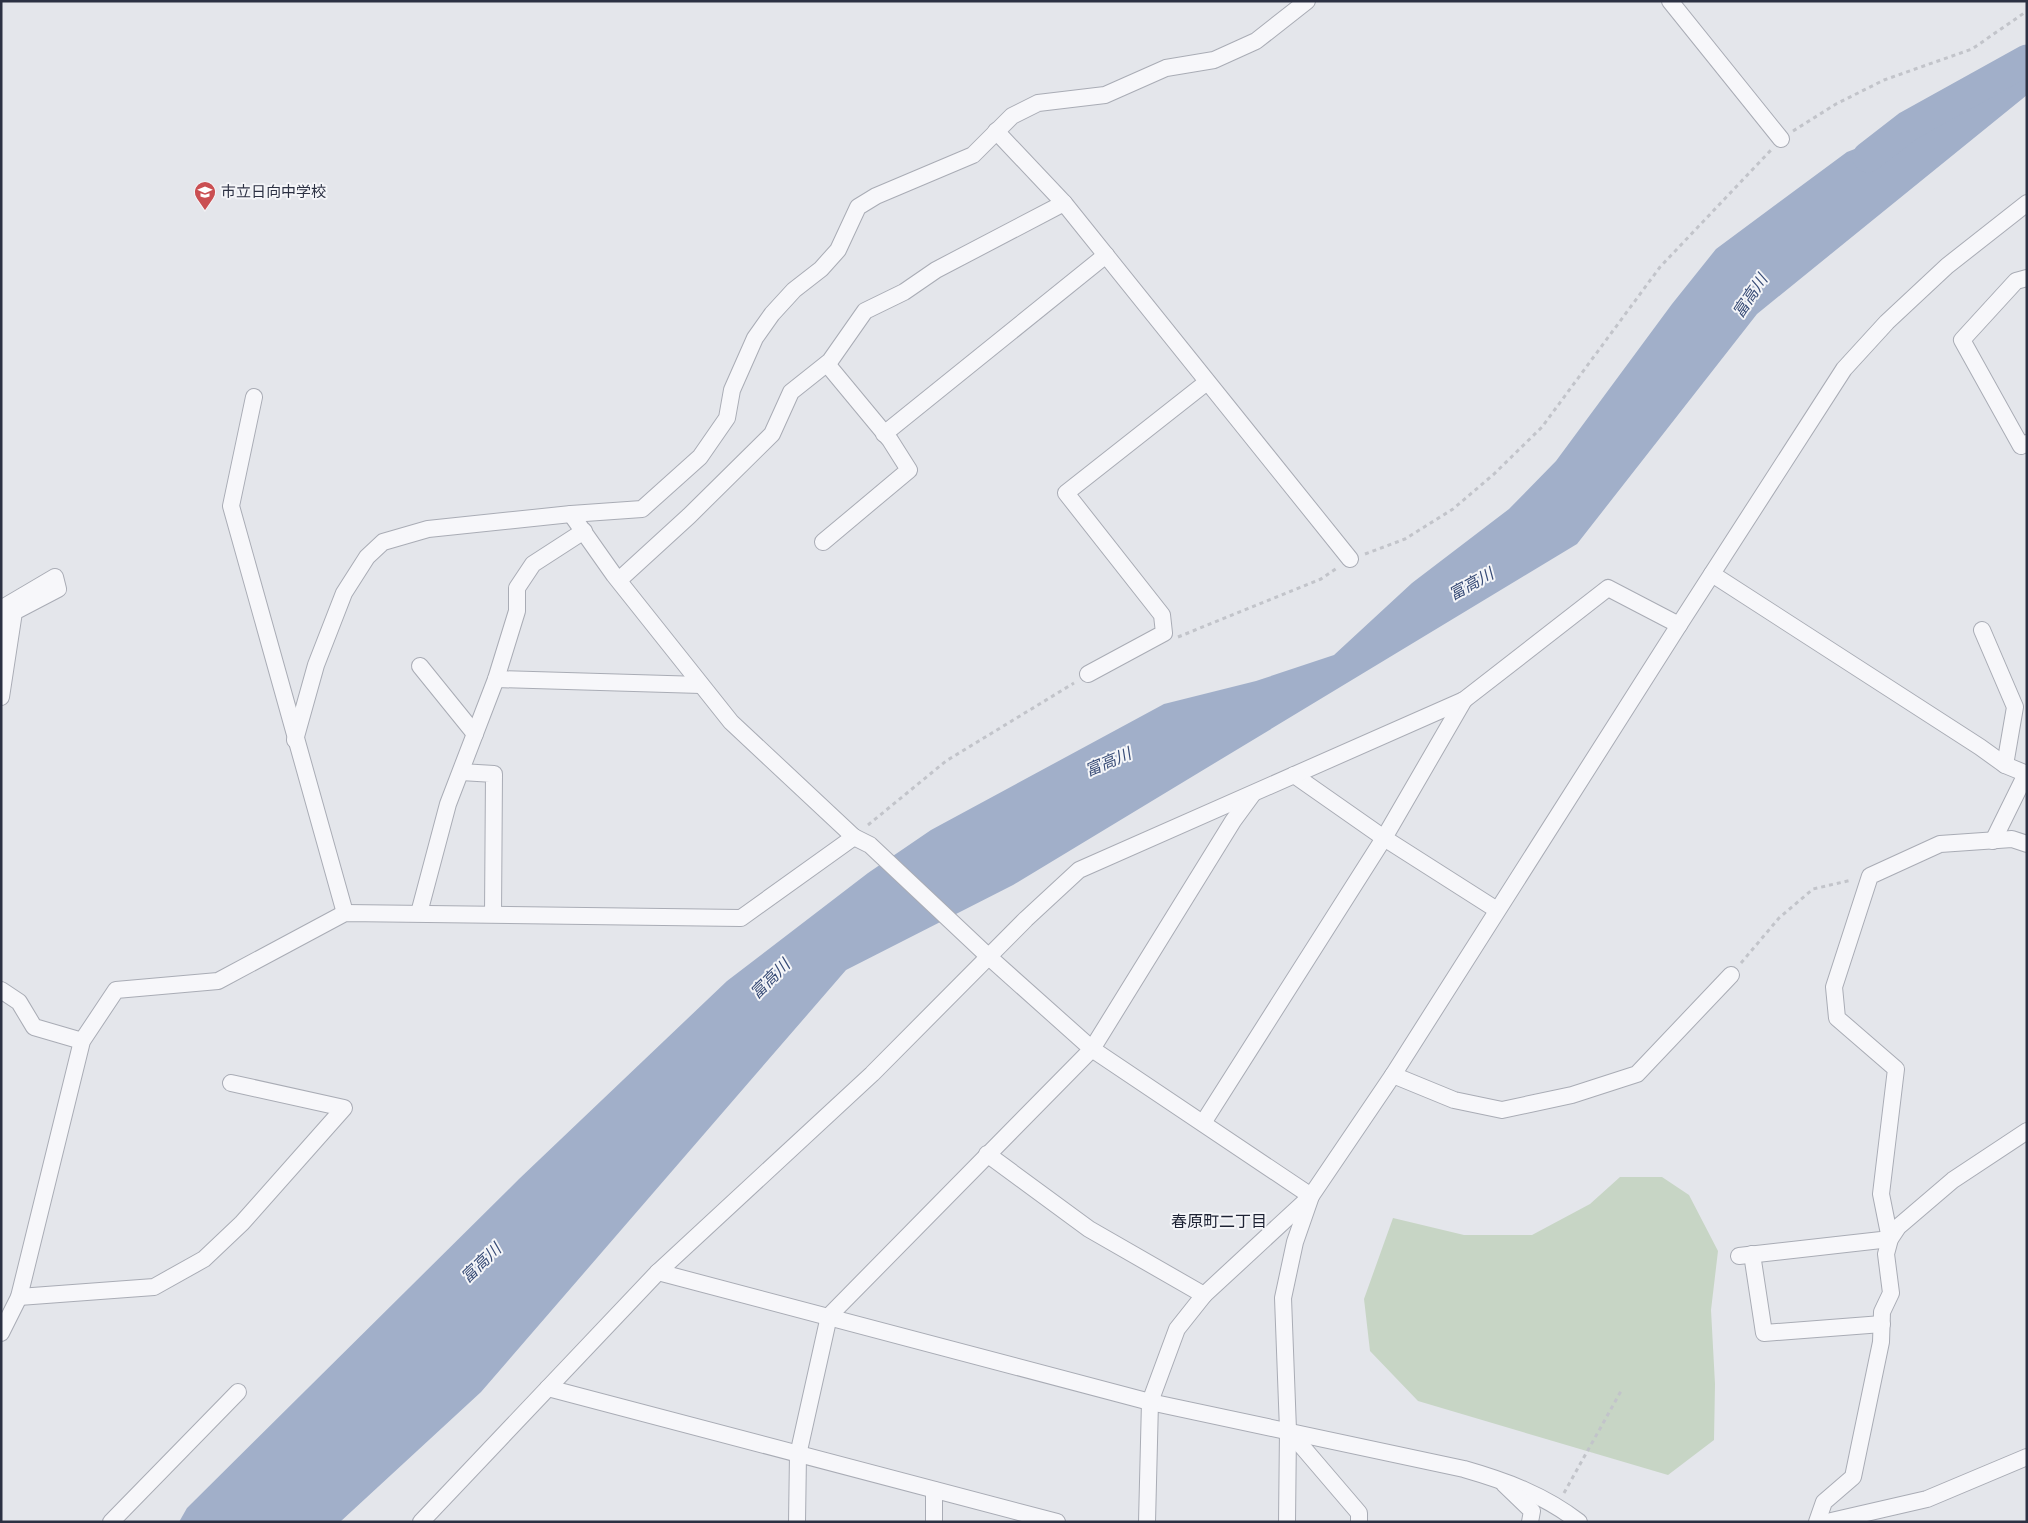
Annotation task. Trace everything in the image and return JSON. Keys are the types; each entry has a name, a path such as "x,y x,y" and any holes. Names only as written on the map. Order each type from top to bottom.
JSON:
{"street":[{"path":"295,740 316,665 344,593 367,556 383,542 428,529 571,514 642,509 700,457 727,418 732,390 755,338 772,314 794,290 821,269 838,250 858,207 876,196 973,155 1012,116 1038,103 1105,95 1166,68 1214,60 1256,41 1307,1"},
{"path":"1670,1 1781,139"},
{"path":"996,131 1064,203 1350,560"},
{"path":"619,580 689,516 772,434 791,392 826,364 865,311 904,292 936,270 1064,203"},
{"path":"1147,1522 1150,1402 1176,1329 1204,1295 1311,1196 1393,1075 1844,369 1887,322 1947,266 2027,203"},
{"path":"884,434 1106,256"},
{"path":"2027,278 2016,281 1962,340 2021,446 2027,443"},
{"path":"823,542 909,470 884,434 826,364"},
{"path":"1088,674 1164,633 1162,615 1066,493 1207,382"},
{"path":"254,397 231,506 344,913"},
{"path":"571,514 619,580 731,722 854,837 870,845 977,943 989,957 1092,1049 1311,1196"},
{"path":"420,913 448,804 496,679 516,611 517,588 534,564 584,532"},
{"path":"1712,574 2005,765 2026,774 1993,841"},
{"path":"1,682 4,607 55,578 58,590 14,612 1,697"},
{"path":"421,1522 658,1272 872,1074 1079,870 1464,700 1608,588 1679,625"},
{"path":"1982,630 2015,707 2005,765"},
{"path":"420,666 475,734"},
{"path":"496,679 702,685"},
{"path":"1203,1123 1384,838 1464,700"},
{"path":"461,772 494,774 492,914"},
{"path":"1294,776 1384,838 1497,910"},
{"path":"797,1522 798,1455 829,1316 1092,1049 1233,821 1253,794"},
{"path":"1,1333 19,1297 82,1042 116,990 218,981 344,913 741,918 854,837"},
{"path":"1890,1239 1880,1194 1896,1069 1837,1018 1834,987 1870,876 1940,844 2012,839 2027,844"},
{"path":"1393,1075 1454,1100 1502,1110 1572,1095 1638,1074 1731,975"},
{"path":"1,990 19,1002 34,1027 82,1042"},
{"path":"19,1297 154,1287 204,1258 242,1223 344,1108 231,1083"},
{"path":"1817,1522 1824,1502 1853,1477 1881,1342 1882,1312 1891,1294 1886,1254 1890,1239 1898,1227 1953,1180 2027,1131"},
{"path":"987,1154 1089,1229 1204,1295"},
{"path":"1287,1522 1288,1430 1283,1298 1295,1242 1311,1196"},
{"path":"1882,1324 1764,1334 1745,1255 1890,1239"},
{"path":"658,1272 1150,1402 1464,1469 1498,1479 1558,1505 1579,1522"},
{"path":"548,1388 1057,1522"},
{"path":"111,1522 238,1392"},
{"path":"1288,1430 1358,1513 1359,1522"},
{"path":"1827,1522 1927,1499 2027,1457"},
{"path":"1498,1479 1532,1511 1530,1522"},
{"path":"934,1490 934,1522"}],"path":[{"path":"1171,640 1321,578 1350,560 1405,539 1453,509 1494,474 1542,427 1660,268 1781,139 1836,104 1884,80 1972,49 2027,12"},
{"path":"854,837 946,761 1088,674"},
{"path":"1731,975 1779,918 1814,889 1870,876"},
{"path":"1558,1505 1620,1391"}],"green space":[{"path":"1620,1177 1662,1177 1689,1195 1718,1251 1711,1310 1715,1384 1714,1440 1668,1475 1418,1401 1370,1351 1364,1299 1393,1218 1464,1235 1532,1235 1590,1204"}],"water":[{"path":"2027,67 2027,95 1757,314 1577,544 1013,885 846,970 481,1392 340,1522 179,1522 187,1508 519,1179 727,981 868,873 931,830 1164,704 1256,681 1334,655 1412,583 1509,509 1556,461 1672,304 1716,249 1847,152 1996,94 2010,77"}],"waterway":[{"name":"富高川","path":"1868,157 1908,126 2027,60"}],"place":[{"name":"市立日向中学校","path":"205,211"}],"district":[{"name":"春原町二丁目","path":"1219,1221"}]}
